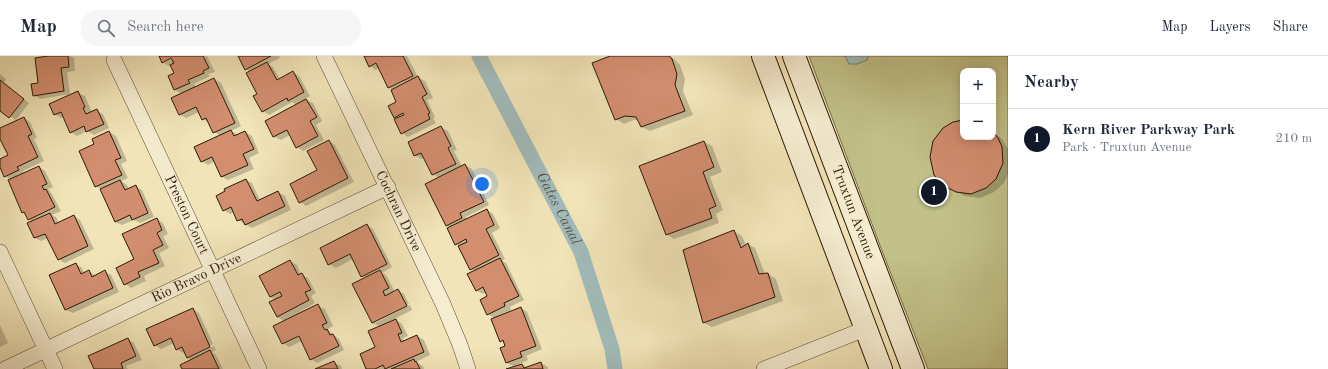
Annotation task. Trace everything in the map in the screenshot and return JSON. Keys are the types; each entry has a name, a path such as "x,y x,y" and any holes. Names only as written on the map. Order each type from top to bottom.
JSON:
{"main road":[{"name":"Truxtun Avenue","path":"763,56 881,369"},
{"name":"Truxtun Avenue","path":"794,56 913,369"},
{"path":"865,329 873,330 882,336 906,369"}],"street":[{"name":"Cochran Drive","path":"324,56 443,304 468,369"},
{"name":"Preston Court","path":"114,60 214,270 259,369"},
{"name":"Rio Bravo Drive","path":"5,369 388,188"},
{"path":"0,252 55,369"},
{"path":"764,369 865,329"}],"shaded area":[{"path":"809,56 1008,56 1008,369 928,369"}],"water":[{"path":"845,56 868,56 867,60 857,64 849,64"}],"building":[{"path":"48,56 68,56 69,67 61,68 64,91 33,96 31,84 38,83 35,58"},
{"path":"159,56 203,56 209,68 203,71 204,73 188,80 190,83 174,90 168,76 174,73 170,65 174,63 171,58 162,63"},
{"path":"238,56 271,56 245,70"},
{"path":"364,56 403,56 413,76 388,88 376,63 369,67"},
{"path":"610,56 669,56 672,59 677,74 675,85 685,111 641,127 636,117 625,116 615,120 592,63"},
{"path":"267,62 277,80 293,71 304,92 288,101 287,98 262,112 253,96 257,94 246,73"},
{"path":"418,76 427,94 422,97 430,113 428,114 430,119 401,134 394,119 404,115 403,113 394,118 388,106 396,102 391,90"},
{"path":"214,78 235,123 213,133 206,118 202,120 196,107 179,115 171,98"},
{"path":"0,80 24,99 9,118 0,111"},
{"path":"78,91 85,107 83,108 86,114 97,109 104,124 86,132 84,126 70,133 61,112 54,115 49,104"},
{"path":"306,99 317,117 310,121 318,136 296,148 287,130 273,137 265,121"},
{"path":"24,117 32,134 28,136 38,157 17,167 19,170 4,177 0,167 0,159 8,155 0,139 0,128"},
{"path":"960,121 960,140 996,140 996,136 1002,147 1003,163 996,179 986,188 971,194 956,192 944,186 934,175 930,157 933,141 943,128 953,122"},
{"path":"441,126 451,146 448,148 456,164 432,175 421,153 414,156 408,142"},
{"path":"231,130 234,136 245,131 254,149 243,154 248,165 221,177 212,157 201,162 194,147"},
{"path":"109,131 121,158 115,160 122,175 95,187 79,151 94,144 92,139"},
{"path":"329,140 348,178 299,203 290,184 317,170 307,151"},
{"path":"704,141 714,167 703,172 716,206 709,209 712,218 666,235 639,166"},
{"path":"465,164 484,202 460,213 462,218 446,226 425,184"},
{"path":"39,166 47,184 42,186 44,190 46,189 55,207 28,220 24,212 22,213 8,180"},
{"path":"246,179 257,201 278,191 285,206 245,225 242,219 237,221 231,207 223,211 216,196 225,191 224,189"},
{"path":"120,180 125,190 136,185 148,213 132,220 130,215 115,222 100,189"},
{"path":"487,209 494,225 486,229 499,255 470,270 458,246 467,242 466,239 455,245 447,228"},
{"path":"50,213 55,224 74,215 88,246 58,260 45,234 34,238 27,223"},
{"path":"157,218 162,230 157,233 163,245 153,250 159,263 138,272 140,277 124,285 116,268 134,259 122,234"},
{"path":"367,224 387,264 361,277 350,254 328,265 320,248"},
{"path":"734,230 741,248 748,243 759,274 768,273 775,297 703,323 683,250"},
{"path":"500,258 519,296 504,303 505,306 487,315 480,300 487,296 483,287 476,291 467,274"},
{"path":"290,260 298,275 302,273 311,290 305,292 309,300 277,317 269,302 282,296 280,292 270,297 259,276"},
{"path":"76,263 81,274 89,270 92,277 105,270 113,288 65,310 49,275"},
{"path":"380,270 389,288 383,291 385,296 398,289 407,306 372,323 352,284"},
{"path":"318,304 327,323 322,325 325,330 327,329 330,335 333,334 339,346 310,360 299,336 282,344 273,326"},
{"path":"521,307 536,346 520,352 522,357 506,363 500,348 505,346 503,340 500,342 491,319"},
{"path":"193,308 210,347 187,358 182,347 176,350 171,338 154,346 146,329"},
{"path":"396,319 402,333 398,334 401,342 417,335 424,352 385,369 383,365 375,369 366,369 360,354 375,347 368,331"},
{"path":"128,338 136,356 121,363 123,369 94,369 88,356"},
{"path":"210,350 219,369 182,369 180,365"},
{"path":"414,359 420,369 391,369"},
{"path":"334,361 338,369 315,369"},
{"path":"541,362 543,369 506,369 522,364 524,368"}],"waterway":[{"name":"Gates Canal","path":"479,56 581,252 612,349 615,369"}],"place":[{"name":"Kern River Parkway Park","path":"934,192"}]}
